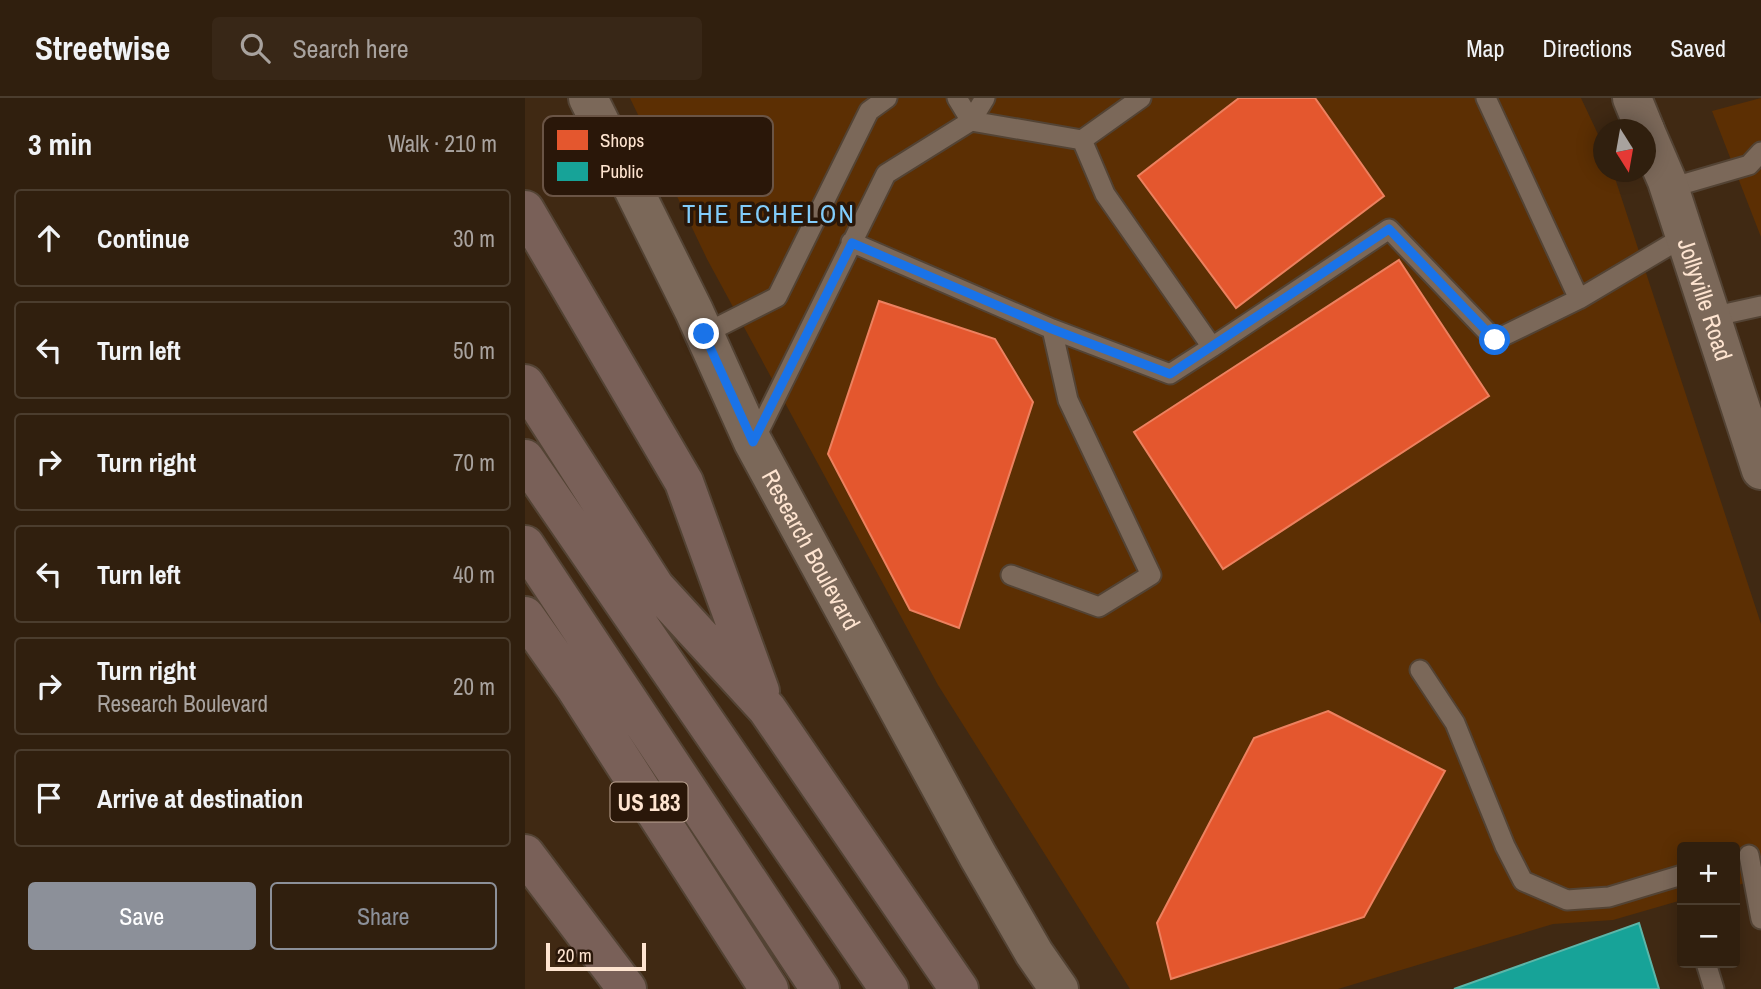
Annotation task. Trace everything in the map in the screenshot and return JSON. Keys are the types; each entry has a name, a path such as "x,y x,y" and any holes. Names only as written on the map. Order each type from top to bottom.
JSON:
{"highway":[{"path":"525,210 684,482 767,709"},
{"path":"525,384 655,587 767,709 959,989"},
{"path":"525,459 889,989"},
{"path":"525,545 820,989"},
{"name":"US 183","path":"525,617 575,687 769,989"},
{"path":"525,854 627,989"}],"main road":[{"name":"Research Boulevard","path":"588,98 597,116"},
{"name":"Jollyville Road","path":"1632,98 1641,119"},
{"name":"Jollyville Road","path":"1656,156 1670,188 1711,317 1753,419 1761,470"},
{"name":"Research Boulevard","path":"636,196 753,442 978,856 1034,953 1059,989"}],"lane":[{"path":"704,334 777,297 869,111 887,98"},
{"path":"957,98 971,121 1082,140 1140,98"},
{"path":"753,442 886,174 971,121 985,98"},
{"path":"1486,98 1579,299"},
{"path":"1082,140 1105,194 1212,347"},
{"path":"1670,188 1749,165 1761,152"},
{"path":"852,243 1052,329 1170,374 1389,229 1495,340 1579,299 1685,236"},
{"path":"1711,317 1761,306"},
{"path":"1011,575 1099,607 1151,575 1068,400 1052,329"},
{"path":"1420,670 1455,723 1523,881 1566,900 1609,897 1677,879"},
{"path":"1748,855 1761,919"},
{"path":"1708,968 1714,989"}],"shaded area":[{"path":"630,98 1581,98 1593,124 1593,182 1616,182 1761,624 1761,878 1740,884 1740,842 1677,842 1677,901 1613,920 1553,924 1338,989 1130,989 938,685 707,259 677,196 773,196 773,116 639,116"},
{"path":"1761,98 1761,237 1712,111"}],"building: Shops":[{"path":"1239,98 1315,98 1384,196 1236,308 1138,176"},
{"path":"1399,260 1489,396 1223,569 1134,432"},
{"path":"879,301 995,339 1033,402 959,628 910,610 828,454"},
{"path":"1328,711 1445,771 1364,917 1171,979 1157,923 1254,738"}],"building: Public":[{"path":"1639,923 1659,989 1454,989"}],"district":[{"name":"THE ECHELON","path":"769,213"}],"route":[{"path":"704,334 753,442 852,243 1052,329 1170,374 1389,229 1495,340"}]}
